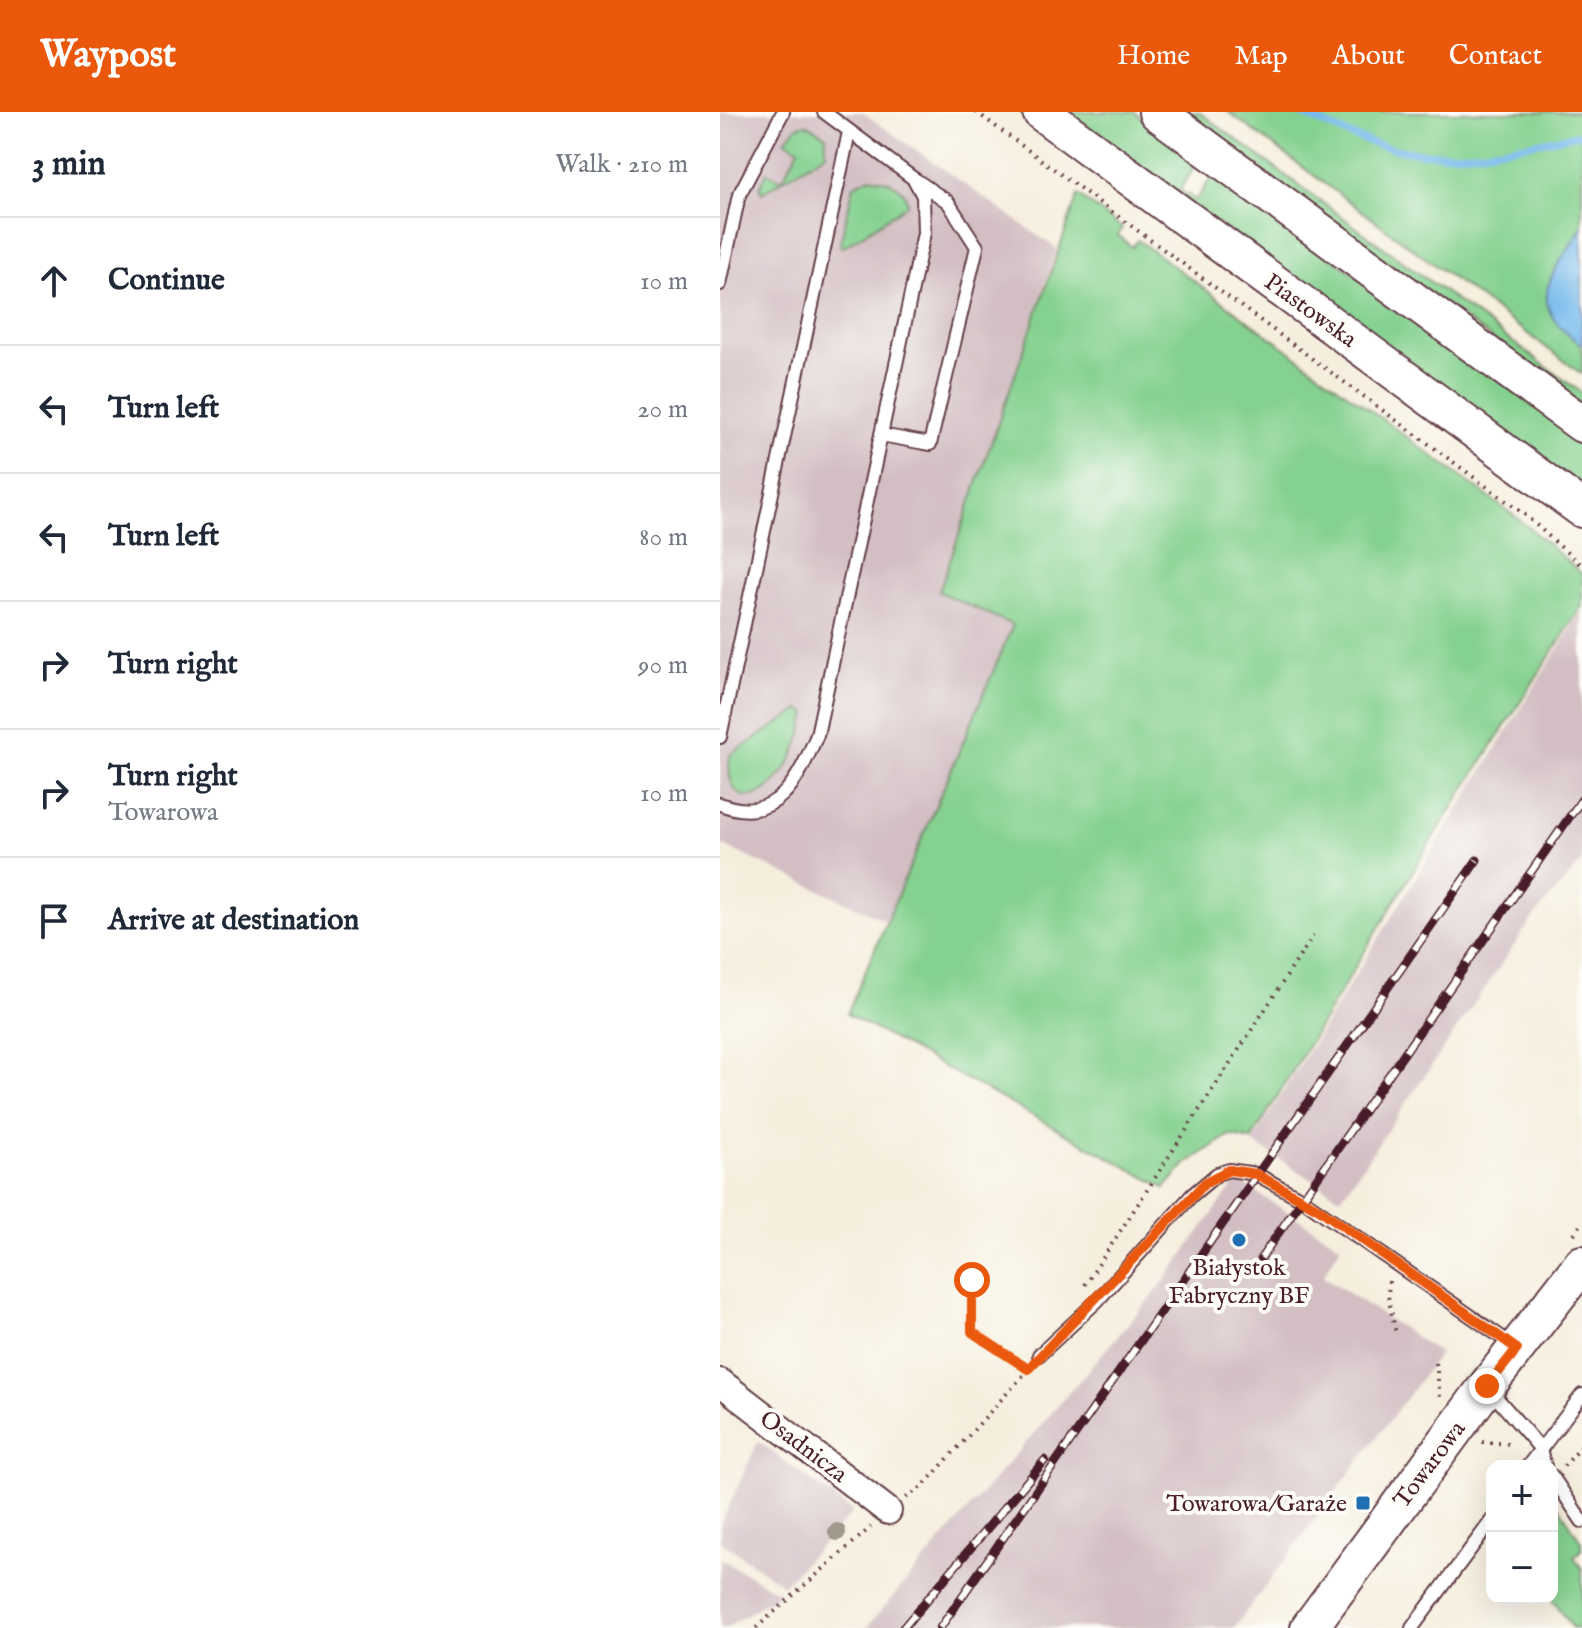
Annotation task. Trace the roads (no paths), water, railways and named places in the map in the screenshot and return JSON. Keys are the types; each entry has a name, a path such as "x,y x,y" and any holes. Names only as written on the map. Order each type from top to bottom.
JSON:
{"main road":[{"name":"Piastowska","path":"1041,112 1582,509"},
{"path":"1157,112 1582,424"},
{"name":"Towarowa","path":"1309,1628 1487,1386 1582,1264"}],"street":[{"name":"Osadnicza","path":"720,1382 888,1511"}],"lane":[{"path":"720,284 739,195 783,112"},
{"path":"824,112 948,202 977,247 930,444 881,435"},
{"path":"720,737 849,132"},
{"path":"720,804 736,810 756,811 772,804 785,794 817,735 924,233 923,196 914,179"},
{"path":"1039,1355 1097,1301 1192,1195 1217,1174 1229,1170 1256,1174 1302,1199 1517,1349"},
{"path":"1487,1386 1536,1443 1543,1460"},
{"path":"1530,1460 1536,1443 1582,1395"},
{"path":"1558,1474 1582,1521"},
{"path":"1412,1628 1486,1528"}],"water":[{"path":"1582,227 1582,345 1563,330 1552,316 1547,302 1552,275"}],"waterway":[{"path":"1296,112 1377,144 1428,154 1472,153 1582,134"}],"railway":[{"path":"1261,1258 1582,799"},
{"path":"940,1628 1477,860"},
{"path":"903,1628 1045,1460"}],"place":[{"name":"Białystok Fabryczny BF","path":"1239,1240"},
{"name":"Towarowa/Garaże","path":"1363,1503"}]}
